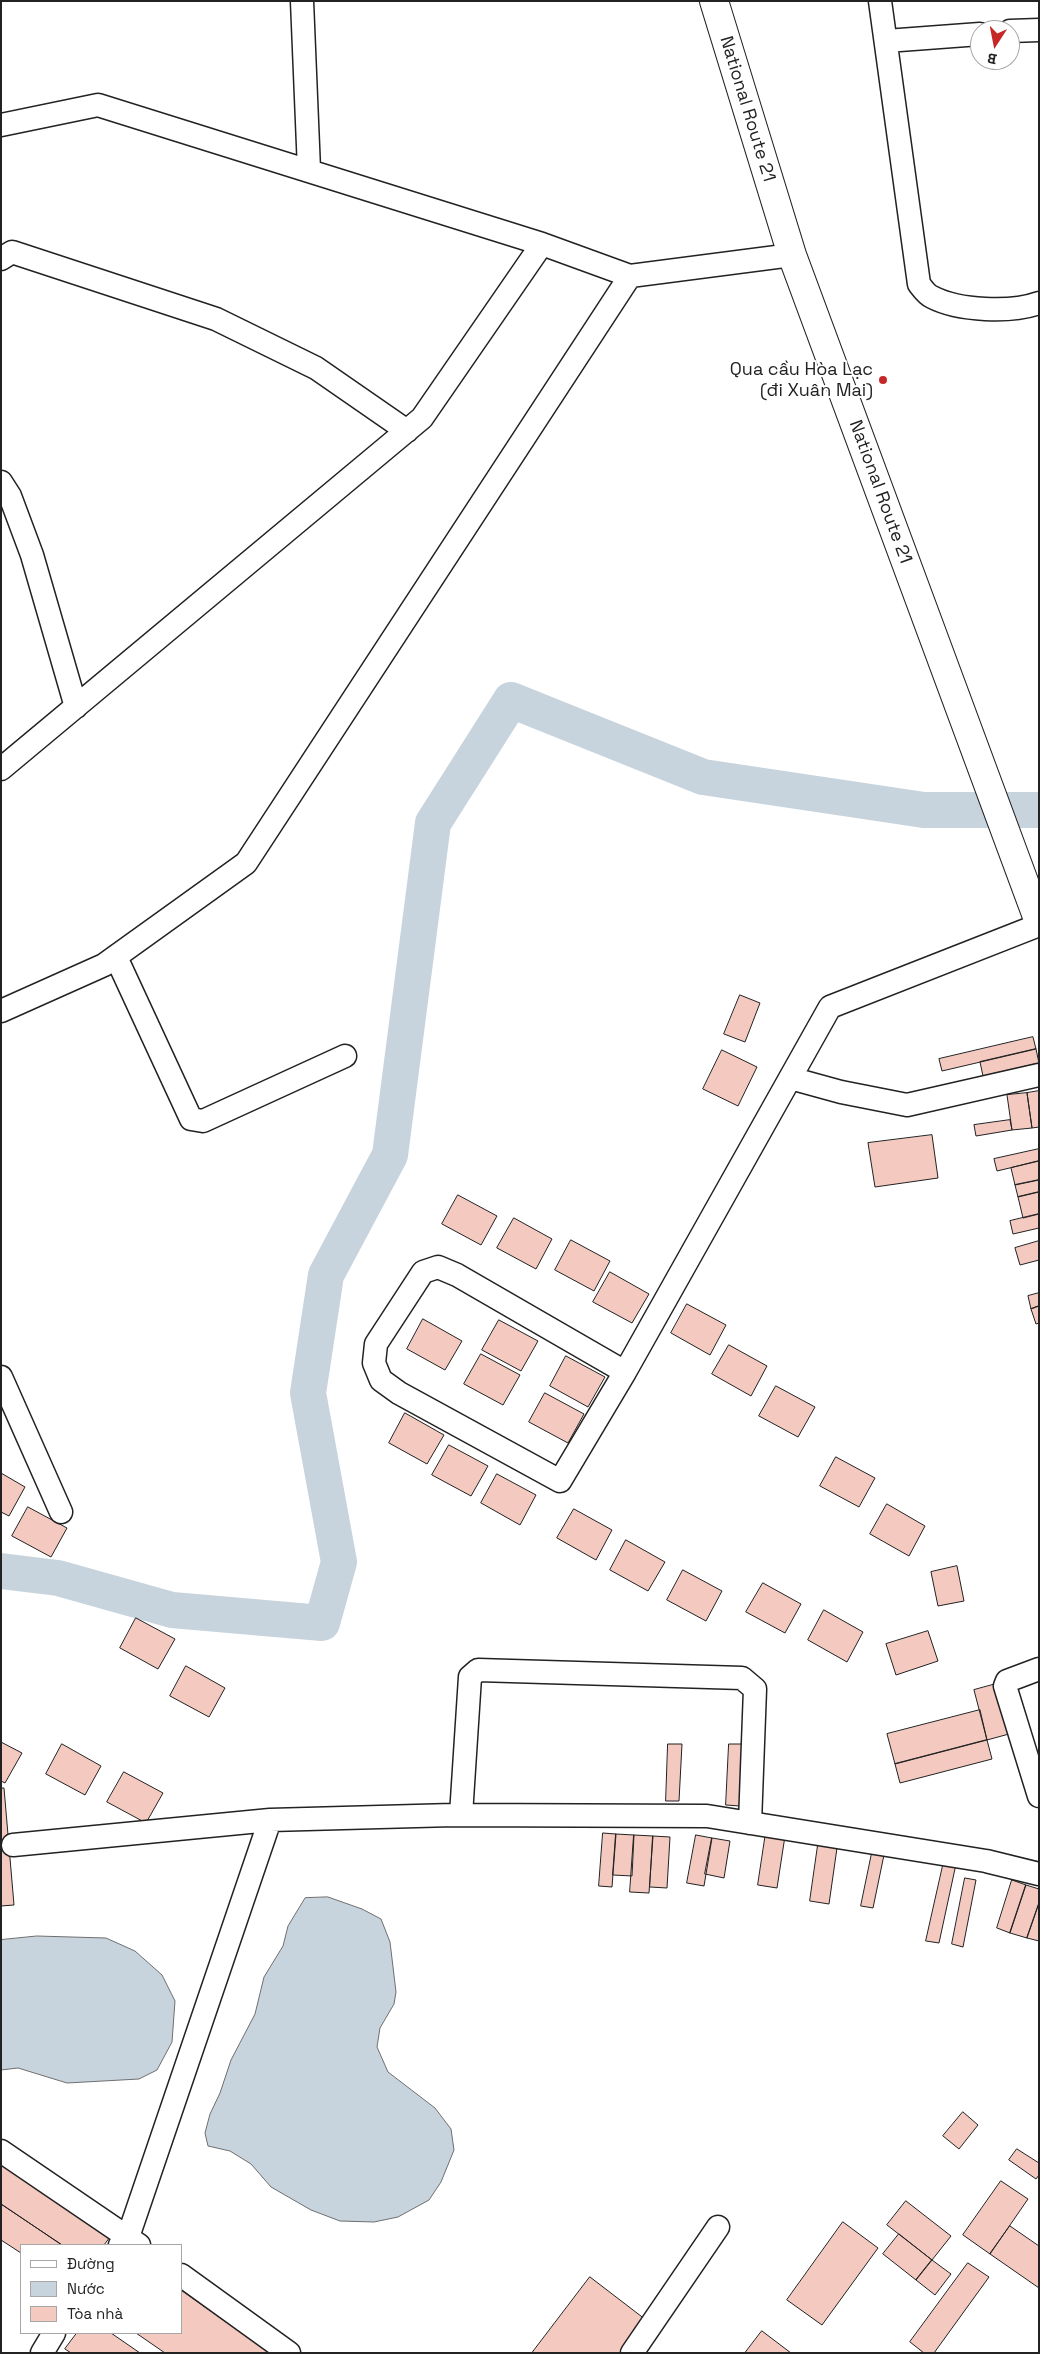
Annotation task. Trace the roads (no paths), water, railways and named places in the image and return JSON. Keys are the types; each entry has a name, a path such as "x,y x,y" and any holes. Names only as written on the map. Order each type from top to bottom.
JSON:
{"highway":[{"name":"National Route 21","path":"714,1 792,255 1039,923"}],"street":[{"path":"302,1 309,170"},
{"path":"880,1 919,284 931,297 952,304 992,309 1026,308 1039,303"},
{"path":"1020,31 1039,30"},
{"path":"886,41 970,35"},
{"path":"1,125 98,105 542,244 630,276 792,255"},
{"path":"1,769 422,418 542,244"},
{"path":"1,259 12,252 216,319 316,368 407,431"},
{"path":"1,1011 104,965 246,863 630,276"},
{"path":"1,482 10,496 32,556 76,707"},
{"path":"625,1372 456,1275 438,1267 423,1272 376,1344 374,1363 381,1380 399,1393 560,1481 625,1372 830,1007 1039,923"},
{"path":"116,957 191,1119 203,1120 345,1056"},
{"path":"790,1078 841,1092 907,1105 1039,1075"},
{"path":"1,1377 61,1512"},
{"path":"1039,1669 1007,1681 1005,1686 1032,1754 1039,1796"},
{"path":"461,1815 470,1677 478,1670 742,1678 755,1689 750,1823"},
{"path":"13,1845 270,1820 461,1815 707,1816 986,1861 1039,1874"},
{"path":"1,2151 129,2242 270,1820"},
{"path":"632,2353 718,2227"},
{"path":"182,2276 289,2353"},
{"path":"42,2353 53,2334"}],"water":[{"path":"328,1897 362,1909 381,1919 390,1942 396,1992 394,2004 380,2028 377,2047 388,2072 435,2108 451,2129 454,2150 441,2182 429,2200 398,2217 374,2222 340,2221 311,2210 271,2187 251,2164 230,2151 208,2146 205,2133 210,2114 220,2093 231,2060 255,2014 264,1977 283,1946 288,1926 305,1898"},
{"path":"37,1936 106,1938 135,1951 162,1975 175,2001 172,2042 157,2070 139,2079 67,2083 18,2068 1,2070 1,1940"}],"waterway":[{"path":"1,1571 58,1578 172,1610 322,1623 339,1562 308,1393 326,1275 390,1155 433,823 511,700 703,777 924,810 1039,810"}],"place":[{"name":"Qua cầu Hòa Lạc (đi Xuân Mai)","path":"883,380"}]}
